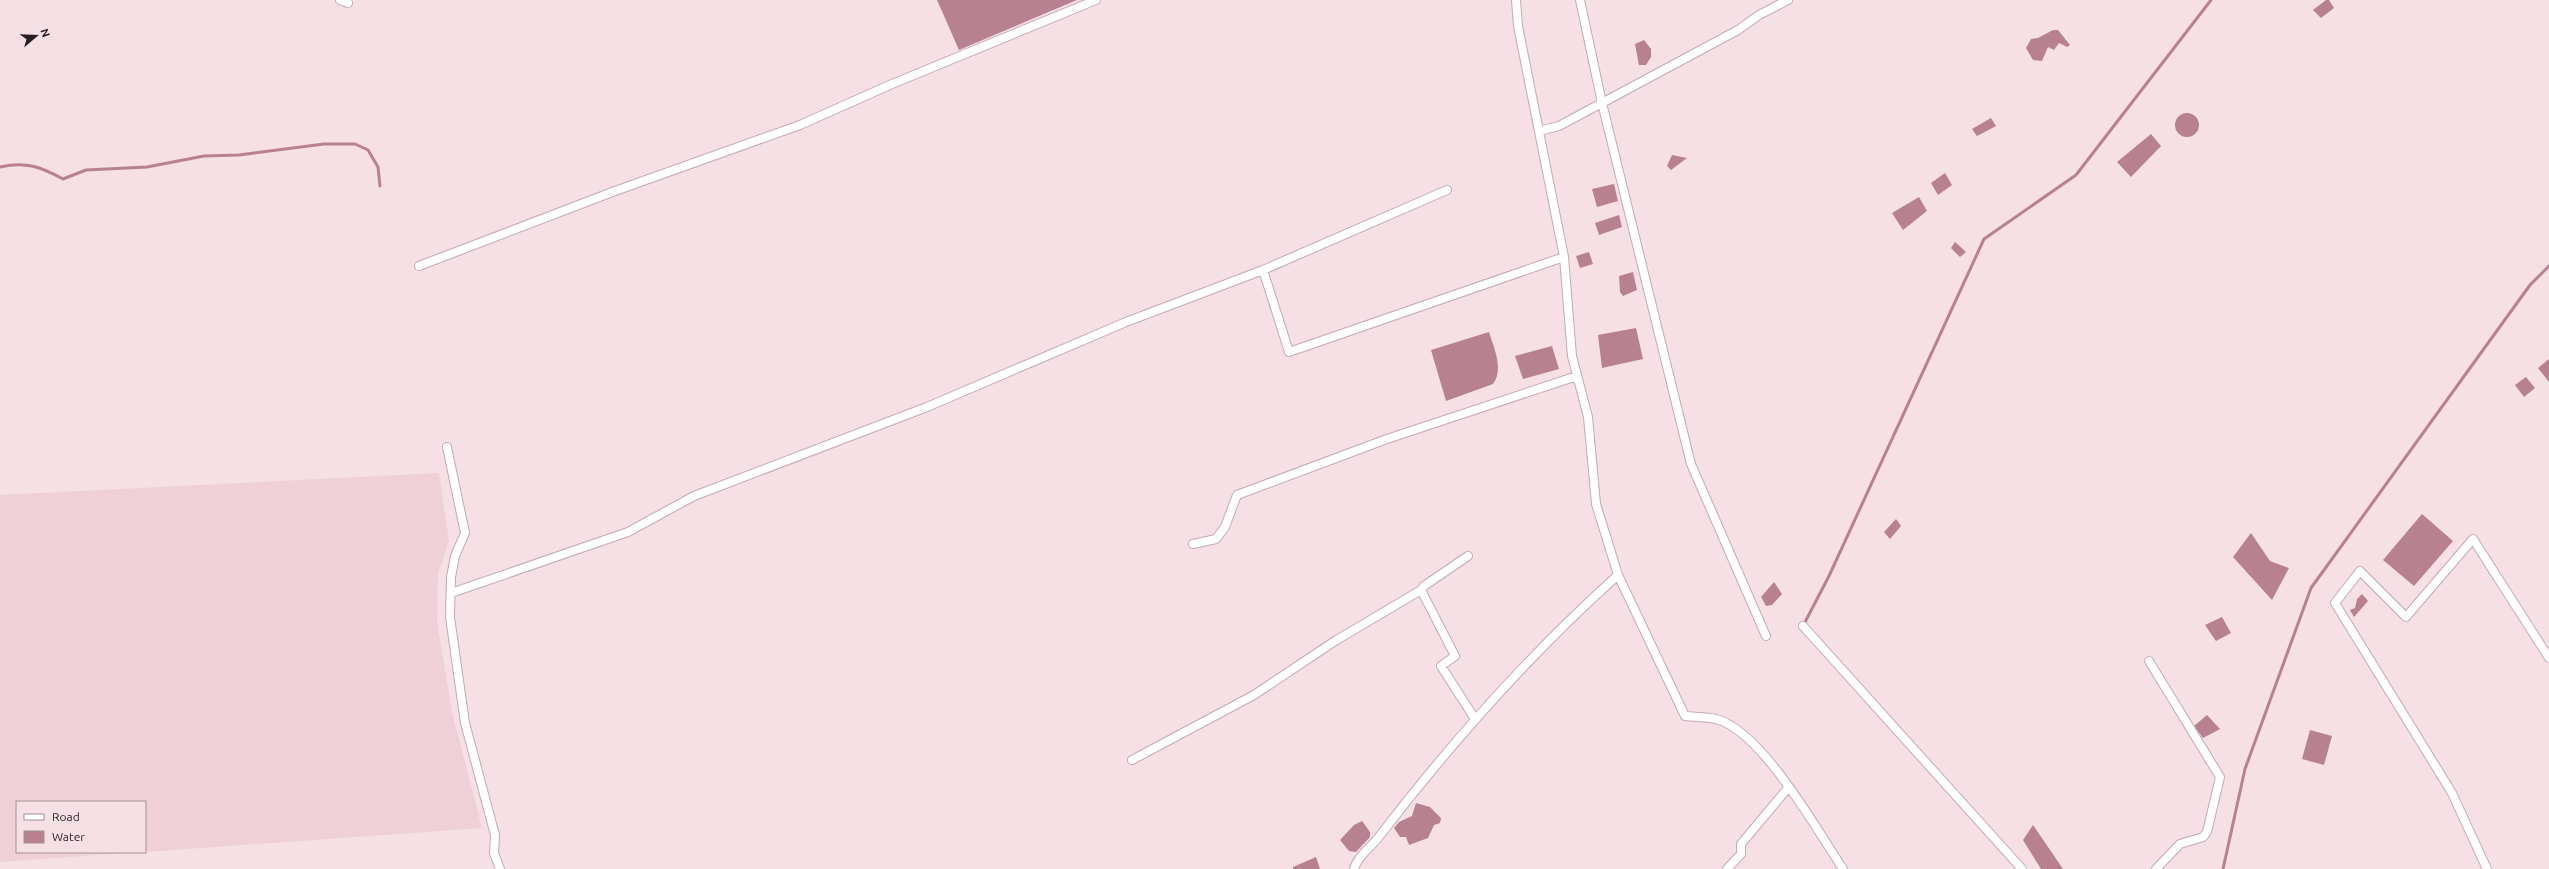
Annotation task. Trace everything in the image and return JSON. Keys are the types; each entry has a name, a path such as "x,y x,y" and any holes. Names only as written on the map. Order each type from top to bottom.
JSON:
{"street":[{"path":"340,0 348,3"},
{"path":"419,266 615,191 800,125 892,84 1096,0"},
{"path":"1516,0 1518,26 1564,257 1572,356 1588,417 1596,504 1618,575 1685,716 1716,719 1736,729 1762,751 1844,869"},
{"path":"1580,0 1602,102 1691,464 1766,636"},
{"path":"1539,131 1559,126 1738,30 1759,14 1788,0"},
{"path":"451,593 628,532 694,496 927,407 1126,322 1263,270 1447,190"},
{"path":"1263,270 1289,352 1564,257"},
{"path":"1193,544 1216,539 1225,527 1237,495 1394,437 1577,376"},
{"path":"447,447 465,533 455,556 451,577 450,617 465,723 495,835 494,853 500,869"},
{"path":"2487,869 2452,793 2335,603 2360,571 2406,617 2473,539 2549,658"},
{"path":"1132,760 1254,695 1335,640 1421,590 1424,586 1468,556"},
{"path":"1354,869 1359,859 1377,839 1396,812 1476,719 1546,644 1618,575"},
{"path":"1421,590 1456,656 1441,666 1476,719"},
{"path":"1803,626 2022,869"},
{"path":"2149,661 2220,778 2207,832 2203,837 2180,844 2156,869"},
{"path":"1727,869 1741,854 1741,844 1788,788"}],"shaded area":[{"path":"439,473 449,541 438,573 437,621 452,712 482,828 146,852 146,801 16,801 16,853 125,853 0,862 0,495"}],"water":[{"path":"937,0 1077,0 959,50"},
{"path":"2326,0 2329,0 2334,8 2321,18 2313,10"},
{"path":"2053,30 2058,30 2070,45 2067,47 2059,43 2054,50 2048,47 2042,61 2033,60 2026,48 2031,39 2038,38"},
{"path":"1644,40 1651,49 1651,57 1646,65 1639,65 1635,44"},
{"path":"2187,113 2192,114 2198,120 2198,130 2192,136 2187,137 2182,136 2176,130 2175,125 2176,120 2182,114"},
{"path":"1991,118 1996,126 1977,136 1972,129"},
{"path":"2151,134 2161,146 2131,177 2117,162"},
{"path":"1672,155 1687,158 1671,170 1667,166"},
{"path":"1945,173 1952,185 1938,195 1931,183"},
{"path":"1614,184 1618,201 1597,207 1592,189"},
{"path":"1919,197 1927,211 1903,230 1892,213"},
{"path":"1619,215 1622,227 1599,235 1595,223"},
{"path":"1955,242 1966,252 1960,257 1951,248"},
{"path":"1589,252 1593,264 1580,268 1576,256"},
{"path":"1633,272 1637,290 1623,296 1620,292 1619,276"},
{"path":"1636,328 1643,359 1602,368 1598,335"},
{"path":"1489,332 1498,365 1498,372 1493,384 1446,401 1431,350"},
{"path":"1552,346 1559,369 1523,379 1515,356"},
{"path":"2549,359 2549,382 2538,368"},
{"path":"2526,377 2535,388 2524,397 2515,385"},
{"path":"2422,514 2453,541 2414,586 2383,560"},
{"path":"1896,519 1901,526 1890,539 1884,532"},
{"path":"2251,533 2270,561 2289,568 2272,600 2233,557"},
{"path":"1774,582 1782,594 1772,605 1766,606 1761,597"},
{"path":"2362,594 2368,601 2354,617 2350,610 2355,608 2357,599"},
{"path":"2222,617 2231,633 2216,641 2205,625"},
{"path":"2207,715 2220,729 2203,738 2194,726"},
{"path":"2310,730 2332,736 2324,765 2302,759"},
{"path":"1416,803 1430,807 1441,818 1440,823 1434,825 1428,838 1409,845 1406,837 1400,837 1394,828 1399,822 1412,816"},
{"path":"1362,821 1370,832 1370,837 1356,852 1349,851 1340,840 1354,825"},
{"path":"2033,825 2063,869 2041,869 2023,840"},
{"path":"1316,857 1320,869 1293,869 1293,867"}],"waterway":[{"path":"1803,626 1829,576 1984,239 2076,175 2211,0"},
{"path":"0,167 9,165 33,166 48,171 63,179 86,170 147,167 204,156 239,155 324,144 355,144 368,150 378,167 380,186"},
{"path":"2223,869 2245,769 2311,588 2530,285 2549,266"}]}
